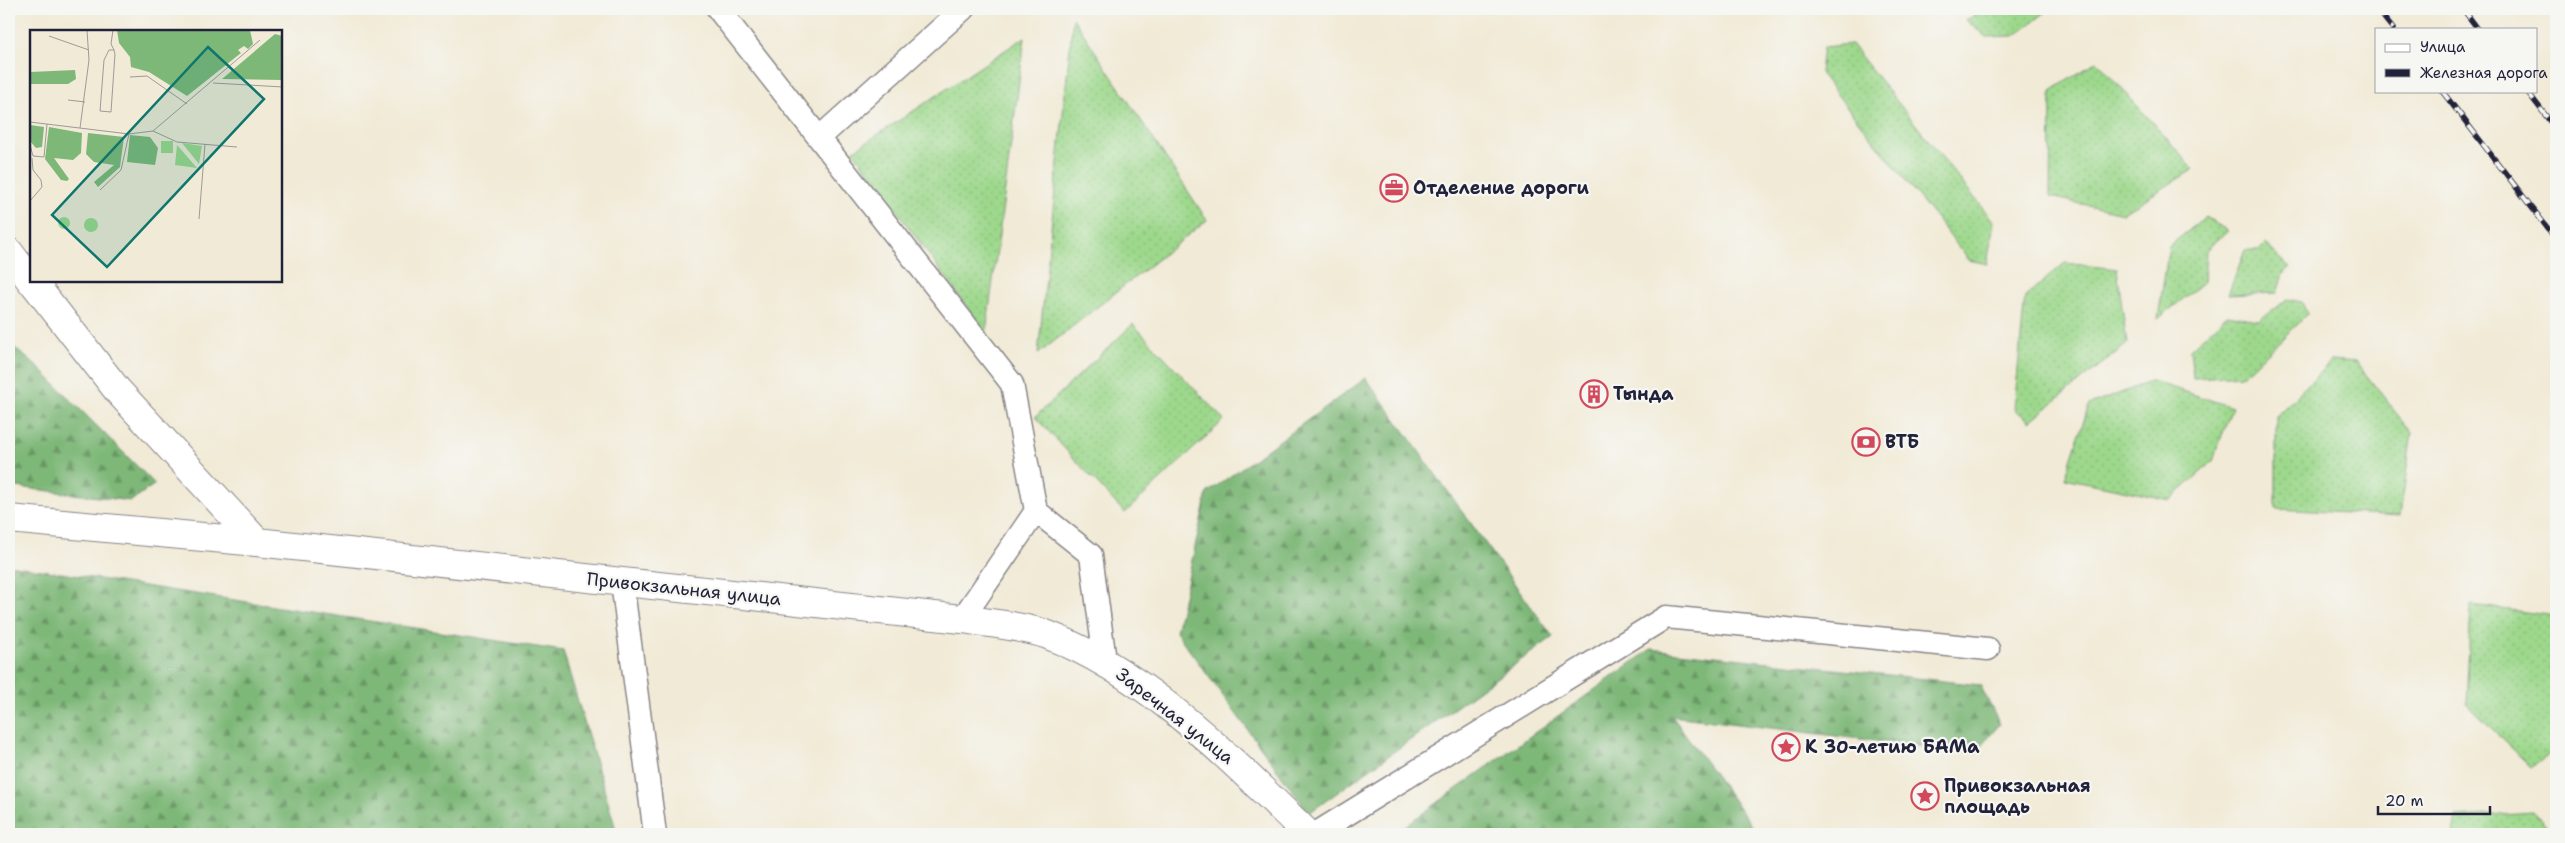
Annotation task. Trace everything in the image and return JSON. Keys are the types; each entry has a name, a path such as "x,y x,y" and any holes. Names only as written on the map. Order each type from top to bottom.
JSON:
{"street":[{"path":"9,252 30,278"},
{"path":"33,282 118,391 257,542"},
{"name":"Привокзальная улица","path":"9,519 257,542 962,619 1046,634 1105,661"},
{"name":"Заречная улица","path":"1105,661 1212,740 1308,834"}],"lane":[{"path":"718,9 1012,384 1036,511 1091,555 1105,661"},
{"path":"819,138 963,9"},
{"path":"962,619 1036,511"},
{"path":"622,582 655,834"},
{"path":"1315,834 1666,617 1988,649"}],"green space":[{"path":"1986,9 2050,9 2014,36 1986,37 1966,20"},
{"path":"1073,18 1207,220 1038,354"},
{"path":"1025,37 986,333 853,151"},
{"path":"1851,44 1994,222 1987,264 1969,260 1820,73 1823,47"},
{"path":"2097,61 2194,169 2123,213 2050,197 2051,91"},
{"path":"2206,217 2228,231 2206,250 2204,282 2158,319 2169,246"},
{"path":"2265,244 2290,267 2283,274 2277,293 2228,295 2245,250 2259,250"},
{"path":"2065,263 2117,269 2127,344 2030,421 2014,409 2025,297"},
{"path":"2287,299 2302,302 2307,315 2244,375 2193,378 2190,349 2227,315 2259,320"},
{"path":"1133,324 1224,420 1125,513 1035,417"},
{"path":"9,343 40,369 155,484 131,501 9,486"},
{"path":"2332,360 2356,362 2412,433 2400,516 2276,509 2276,416"},
{"path":"1366,378 1553,637 1309,813 1176,632 1207,493"},
{"path":"2152,381 2232,407 2213,461 2170,500 2065,478 2089,405"},
{"path":"9,565 563,651 615,826 615,834 9,834"},
{"path":"2471,605 2556,616 2556,749 2531,767 2466,703"},
{"path":"1651,649 1980,685 2000,724 1975,753 1672,716 1758,834 1394,834"},
{"path":"2533,812 2554,834 2453,834 2456,817"}],"railway":[{"path":"2377,9 2392,28"},
{"path":"2463,9 2477,28"},
{"path":"2443,92 2556,239"},
{"path":"2528,92 2556,129"}],"place":[{"name":"Отделение дороги","path":"1394,188"},
{"name":"Тында","path":"1594,394"},
{"name":"ВТБ","path":"1866,442"},
{"name":"К 30-летию БАМа","path":"1786,747"},
{"name":"Привокзальная площадь","path":"1925,796"}]}
